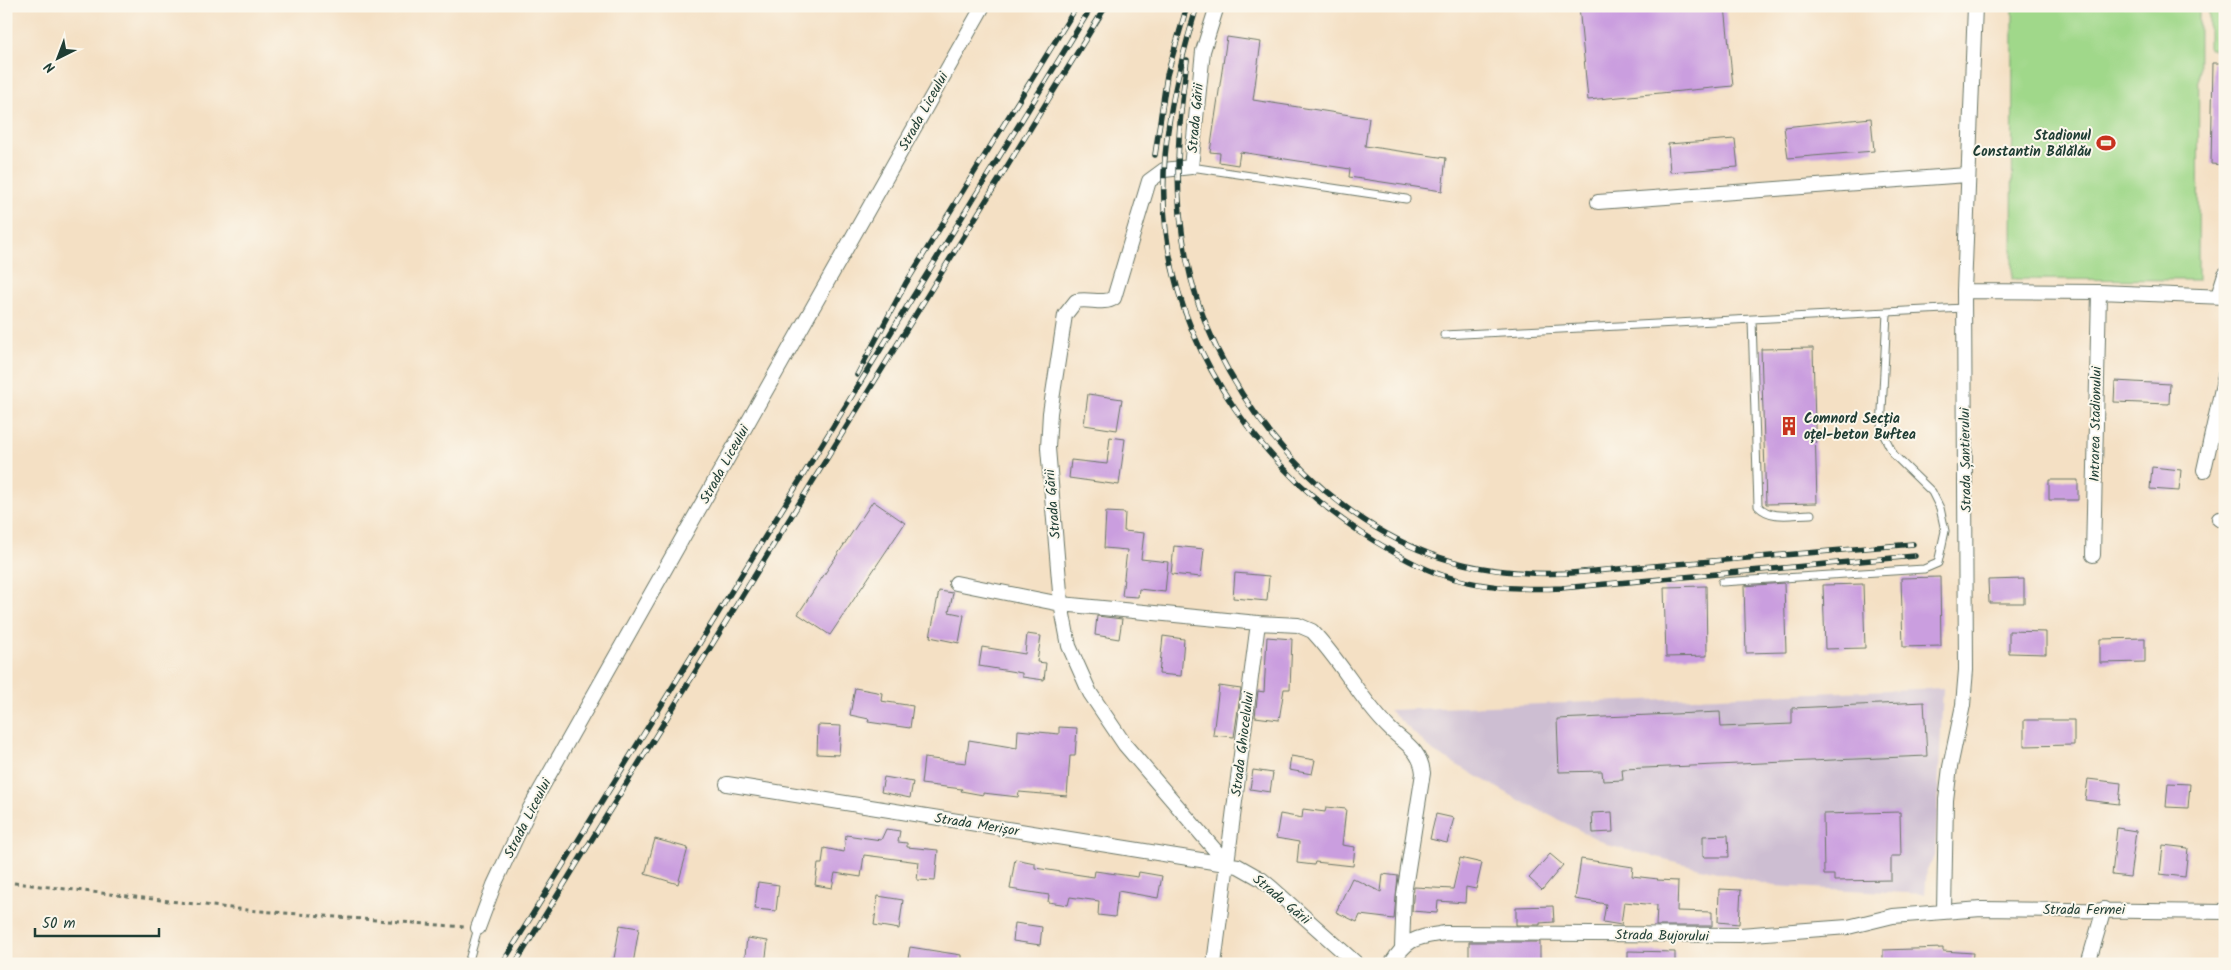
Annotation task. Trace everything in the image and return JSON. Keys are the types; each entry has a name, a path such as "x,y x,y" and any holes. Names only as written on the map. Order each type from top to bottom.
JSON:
{"street":[{"name":"Strada Liceului","path":"478,928 494,885 529,810 983,6"},
{"name":"Strada Gării","path":"1217,6 1203,51 1191,167 1164,170 1155,175 1146,186 1114,298 1104,302 1087,299 1076,301 1065,316 1050,413 1048,448 1061,604 1069,646 1078,670 1103,713 1125,745 1227,864 1238,866 1261,879 1357,964"},
{"name":"Strada Șantierului","path":"1944,911 1946,800 1950,767 1963,705 1966,670 1964,291 1975,6"},
{"path":"1598,202 1967,175"},
{"path":"1964,291 2099,292 2222,296 2225,274"},
{"name":"Intrarea Stadionului","path":"2093,555 2099,292"},
{"path":"2204,470 2225,375"},
{"path":"956,584 1061,604 1258,623 1298,625 1312,631 1372,710 1420,757 1423,773 1404,894 1402,947 1391,964"},
{"name":"Strada Ghiocelului","path":"1214,964 1258,623"},
{"name":"Strada Merișor","path":"727,784 1227,864"},
{"name":"Strada Fermei","path":"1944,911 1981,909 2104,909 2225,912"},
{"path":"2088,964 2104,909"},
{"name":"Strada Bujorului","path":"1402,947 1419,938 1445,933 1740,935 1848,927 1893,916 1944,911"}],"lane":[{"path":"1191,167 1406,200"},
{"path":"1444,335 1964,308"},
{"path":"1722,582 1924,569 1938,563 1945,531 1940,508 1932,492 1894,455 1882,430 1887,313"},
{"path":"1752,320 1758,506 1764,513 1771,515 1811,514"},
{"path":"468,964 478,928"}],"path":[{"path":"6,882 247,910 440,927 478,928"}],"shaded area":[{"path":"1943,688 1935,857 1927,869 1925,894 1774,886 1611,846 1521,801 1434,752 1389,710"}],"green space":[{"name":"Stadionul Constantin Bălălău","path":"2013,6 2199,6 2198,280 2012,279"},
{"path":"2209,6 2225,6 2225,49 2209,49"}],"building":[{"path":"1579,6 1725,6 1733,86 1588,100"},
{"path":"1227,37 1261,42 1253,100 1369,118 1365,146 1446,158 1442,191 1349,177 1350,169 1240,152 1238,165 1219,162 1220,153 1210,152"},
{"path":"2213,63 2225,63 2225,165 2211,164"},
{"path":"1871,118 1874,151 1788,158 1784,127"},
{"path":"1735,139 1738,167 1670,172 1668,144"},
{"name":"Comnord Secția oțel-beton Buftea","path":"1813,348 1817,503 1766,504 1761,349"},
{"path":"2115,381 2170,384 2169,404 2114,402"},
{"path":"1088,394 1122,399 1117,430 1084,425"},
{"path":"1110,437 1125,439 1119,485 1069,478 1071,460 1107,464"},
{"path":"2152,467 2181,470 2179,491 2150,489"},
{"path":"2049,480 2078,480 2078,500 2049,500"},
{"path":"873,501 905,523 830,635 798,614"},
{"path":"1106,512 1125,513 1124,531 1144,533 1141,559 1168,562 1165,592 1139,589 1138,597 1122,596 1127,550 1104,548"},
{"path":"1174,546 1204,549 1201,577 1171,574"},
{"path":"1235,573 1269,576 1267,601 1233,598"},
{"path":"1940,577 1941,646 1903,647 1901,578"},
{"path":"2024,579 2024,603 1989,603 1988,580"},
{"path":"1784,583 1786,652 1746,653 1744,586"},
{"path":"1863,584 1865,648 1825,649 1823,585"},
{"path":"1706,586 1707,656 1666,657 1664,587"},
{"path":"939,591 953,593 949,612 964,615 959,643 930,637"},
{"path":"1097,616 1122,619 1119,639 1095,635"},
{"path":"2009,631 2046,632 2046,654 2009,653"},
{"path":"1027,634 1041,636 1037,662 1046,663 1044,680 1022,677 1022,673 979,666 982,647 1025,654"},
{"path":"1163,636 1184,639 1181,676 1159,674"},
{"path":"1267,637 1292,639 1290,689 1284,689 1279,720 1255,717 1258,691 1264,692"},
{"path":"2145,638 2145,662 2100,663 2100,639"},
{"path":"1219,686 1241,689 1234,737 1213,735"},
{"path":"855,688 882,693 881,701 913,706 910,728 868,722 869,719 850,715"},
{"path":"1924,702 1927,756 1622,769 1623,780 1603,781 1602,771 1559,772 1557,719 1720,712 1721,727 1792,724 1792,708"},
{"path":"2024,720 2074,720 2074,745 2024,746"},
{"path":"818,725 841,726 839,755 817,754"},
{"path":"1059,727 1077,728 1075,756 1070,756 1067,796 1019,792 1018,797 983,793 983,795 961,791 962,789 921,784 924,758 966,763 969,740 1017,748 1018,730 1059,734"},
{"path":"1291,756 1315,760 1312,774 1289,770"},
{"path":"1253,770 1273,773 1270,792 1250,789"},
{"path":"884,777 913,782 910,798 881,792"},
{"path":"2088,779 2121,783 2119,804 2085,800"},
{"path":"2168,783 2190,784 2188,808 2166,807"},
{"path":"1326,807 1346,809 1342,845 1355,847 1353,866 1315,862 1314,865 1297,863 1299,842 1276,838 1280,814 1302,818 1303,809 1325,812"},
{"path":"1612,812 1613,832 1593,833 1592,813"},
{"path":"1900,812 1901,856 1891,856 1891,880 1834,881 1834,875 1824,875 1823,814"},
{"path":"1436,814 1454,818 1447,843 1430,839"},
{"path":"2117,828 2136,831 2130,877 2112,875"},
{"path":"886,829 900,831 898,842 907,843 907,847 938,850 935,881 917,880 919,862 864,855 861,877 835,873 832,888 815,885 818,864 822,864 824,848 844,852 846,835 881,840"},
{"path":"1728,835 1729,857 1703,857 1703,836"},
{"path":"655,839 688,848 678,884 645,874"},
{"path":"2163,845 2188,848 2185,877 2160,874"},
{"path":"1550,854 1563,865 1542,890 1529,878"},
{"path":"1460,858 1482,863 1476,889 1466,887 1465,903 1438,901 1437,913 1412,911 1414,887 1453,889"},
{"path":"1015,859 1035,863 1035,868 1094,877 1095,871 1138,877 1139,872 1162,876 1158,898 1118,891 1115,917 1098,915 1099,901 1070,897 1068,905 1048,902 1049,895 1010,889"},
{"path":"1581,859 1633,867 1632,876 1678,881 1677,911 1712,912 1712,926 1656,926 1657,905 1624,902 1621,925 1603,922 1606,904 1575,899"},
{"path":"1383,874 1398,876 1394,919 1360,915 1357,922 1336,912 1352,878 1381,892"},
{"path":"758,882 779,885 776,911 755,909"},
{"path":"1719,889 1741,890 1739,924 1718,922"},
{"path":"878,896 903,900 899,929 874,925"},
{"path":"1553,906 1554,922 1540,923 1540,925 1516,925 1516,907"},
{"path":"1015,923 1042,927 1040,945 1013,941"},
{"path":"620,925 639,928 633,964 613,964"},
{"path":"747,938 768,941 765,964 744,964"},
{"path":"1469,942 1540,942 1540,964 1469,964"},
{"path":"910,947 961,955 961,964 907,964"},
{"path":"1943,948 1943,951 1973,953 1972,964 1883,964 1883,950"},
{"path":"1628,951 1675,952 1675,964 1628,964"}],"railway":[{"path":"857,375 906,283 1077,6"},
{"path":"502,964 1092,6"},
{"path":"515,964 1106,6"},
{"path":"1155,155 1167,75 1187,6"},
{"path":"1197,6 1175,89 1166,145 1164,202 1166,231 1175,278 1190,324 1210,368 1236,410 1266,448 1299,484 1336,515 1376,542 1427,569 1459,580 1503,587 1532,589 1562,588 1915,556"},
{"path":"1187,60 1179,133 1179,207 1186,256 1198,303 1217,349 1242,393 1272,435 1306,473 1344,506 1386,534 1430,554 1447,560 1499,571 1571,573 1913,544"}],"place":[{"name":"Stadionul Constantin Bălălău","path":"2106,143"},
{"name":"Comnord Secția oțel-beton Buftea","path":"1789,426"}]}
